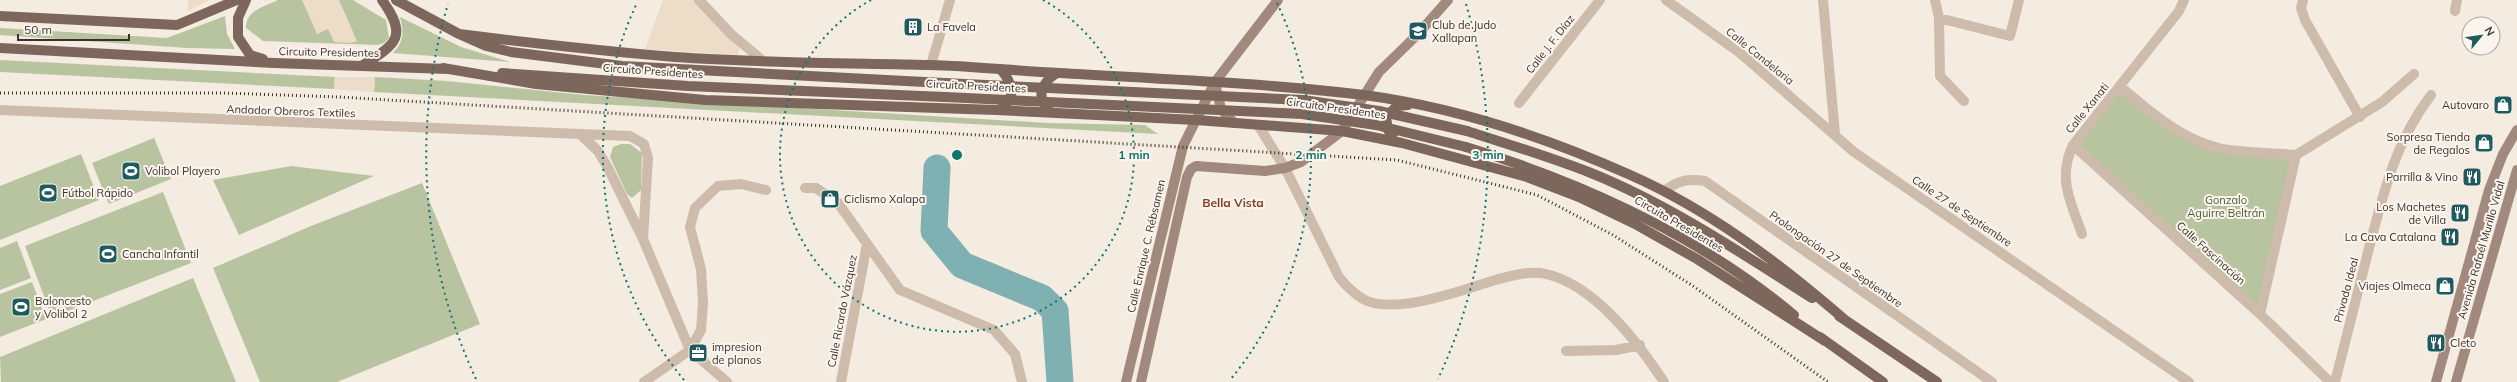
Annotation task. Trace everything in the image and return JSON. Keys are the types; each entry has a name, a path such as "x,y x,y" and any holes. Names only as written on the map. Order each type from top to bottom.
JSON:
{"main road":[{"path":"0,16 177,25 237,0"},
{"path":"246,0 238,18 238,36 250,55 274,63"},
{"path":"363,65 384,52 395,42 397,29 392,14 382,0"},
{"name":"Circuito Presidentes","path":"396,0 459,34 498,49 622,66 1303,100 1379,111 1467,131 1591,173 1648,201 1709,235 1844,319 1937,382"},
{"name":"Calle Enrique C. Rébsamen","path":"1126,382 1180,156 1215,82 1278,0"},
{"path":"1141,382 1187,177 1191,169 1196,166 1266,171 1285,168 1301,162 1342,131 1379,72 1417,35 1448,0"},
{"path":"459,34 614,52 763,61 931,65 1215,82 1365,96 1412,104 1492,124 1536,138 1628,174 1664,191 1715,222 1784,268 1844,319"},
{"name":"Circuito Presidentes","path":"0,48 274,63 443,68 688,86 1302,114 1376,125 1466,146 1530,166 1641,214 1769,294 1825,341 1883,382"},
{"path":"443,68 536,84 705,100 996,110 1196,120 1342,131 1402,143 1527,177 1579,197 1635,224 1697,259 1825,341"},
{"path":"996,110 1007,103 1012,91 1010,78 1000,69"},
{"path":"1054,113 1044,104 1041,92 1046,80 1057,73"},
{"path":"1215,82 1221,109 1234,123"},
{"path":"1402,143 1388,130 1386,117 1397,106 1412,104"},
{"name":"Avenida Rafaél Murillo Vidal","path":"2436,382 2489,190 2503,154 2517,130"},
{"name":"Avenida Rafaél Murillo Vidal","path":"2456,382 2517,170"}],"street":[{"path":"698,0 731,34 763,61"},
{"path":"931,65 950,0"},
{"name":"Calle J. F. Díaz","path":"1519,103 1600,0"},
{"name":"Calle Candelaria","path":"1666,0 1740,52 1835,134"},
{"path":"1823,0 1835,134"},
{"path":"1936,0 1940,76 1964,101"},
{"path":"1938,18 2010,36 2019,0"},
{"name":"Calle Xanati","path":"2082,234 2064,176 2066,159 2073,145 2179,11 2184,0"},
{"path":"2303,0 2302,8 2305,20 2360,117"},
{"path":"2455,11 2456,0"},
{"path":"2120,86 2149,111 2188,136 2228,150 2296,155 2360,117 2382,102 2414,74"},
{"name":"Privada Ideal","path":"2335,382 2387,180 2399,148 2413,119 2431,95"},
{"name":"Andador Obreros Textiles","path":"0,110 630,136 644,144 648,158 643,240"},
{"path":"1258,125 1285,168 1339,277 1348,289 1364,300 1380,304 1418,302 1520,274 1545,273 1567,281 1584,290 1640,345 1664,382"},
{"name":"Calle 27 de Septiembre","path":"1835,134 1854,152 2189,382"},
{"path":"581,135 598,151 608,168 643,240 690,350 728,382"},
{"name":"Calle Fascinación","path":"2073,145 2260,314 2330,382"},
{"path":"2260,314 2296,155"},
{"name":"Prolongación 27 de Septiembre","path":"1664,191 1677,182 1692,178 1705,181 1992,382"},
{"path":"644,382 690,350 701,330 703,303 701,269 690,227 695,208 718,186 741,184 766,190"},
{"path":"805,188 816,188 838,202 900,290 994,330 1015,354 1022,382"},
{"name":"Calle Ricardo Vázquez","path":"841,382 867,244"},
{"path":"1566,351 1616,350 1640,345"}],"green space":[{"path":"278,0 353,0 386,20 389,38 384,43 378,45 263,41 246,28 247,22 252,13"},
{"path":"225,16 227,34 235,49 187,48 0,35 0,28 167,38"},
{"path":"400,17 461,47 510,62 393,53 397,49 402,36"},
{"path":"0,60 335,77 334,89 0,72"},
{"path":"375,77 447,81 584,95 1048,123 1145,125 1158,134 374,92"},
{"name":"Gonzalo Aguirre Beltrán","path":"2120,86 2188,136 2228,150 2296,155 2260,314 2073,145"},
{"name":"Volibol Playero","path":"154,138 171,179 109,204 92,163"},
{"path":"621,144 630,144 642,153 641,190 632,198 627,194 610,157 613,147"},
{"name":"Fútbol Rápido","path":"81,154 99,200 0,240 0,186"},
{"path":"291,166 374,176 239,235 213,180"},
{"path":"422,183 480,324 337,382 260,382 213,268 311,226"},
{"name":"Cancha Infantil","path":"163,192 191,263 52,317 25,246"},
{"path":"17,241 31,278 0,290 0,248"},
{"path":"193,278 236,382 1,382 0,357"},
{"name":"Baloncesto y Volibol 2","path":"32,282 46,319 0,337 0,294"}],"shaded area":[{"path":"188,0 209,0 188,11"},
{"path":"302,0 339,0 357,41 351,43 334,42 328,29 317,34"},
{"path":"663,0 693,0 740,48 738,55 645,49"},
{"path":"335,77 375,77 374,92 334,89"}],"waterway":[{"path":"937,168 934,231 962,265 1042,298 1055,311 1060,382"}],"railway":[{"path":"0,93 224,93 339,97 1397,160 1537,195 1613,235 1693,286 1828,382"}],"place":[{"name":"La Favela","path":"913,27"},
{"name":"Club de Judo Xallapan","path":"1418,31"},
{"name":"Autovaro","path":"2503,105"},
{"name":"Sorpresa Tienda de Regalos","path":"2484,143"},
{"name":"Volibol Playero","path":"131,171"},
{"name":"Parrilla & Vino","path":"2472,177"},
{"name":"Fútbol Rápido","path":"48,193"},
{"name":"Ciclismo Xalapa","path":"830,199"},
{"name":"Los Machetes de Villa","path":"2460,213"},
{"name":"La Cava Catalana","path":"2450,237"},
{"name":"Cancha Infantil","path":"108,254"},
{"name":"Viajes Olmeca","path":"2445,286"},
{"name":"Baloncesto y Volibol 2","path":"21,307"},
{"name":"Cleto","path":"2436,343"},
{"name":"impresion de planos","path":"698,353"}],"district":[{"name":"Bella Vista","path":"1233,203"}]}
